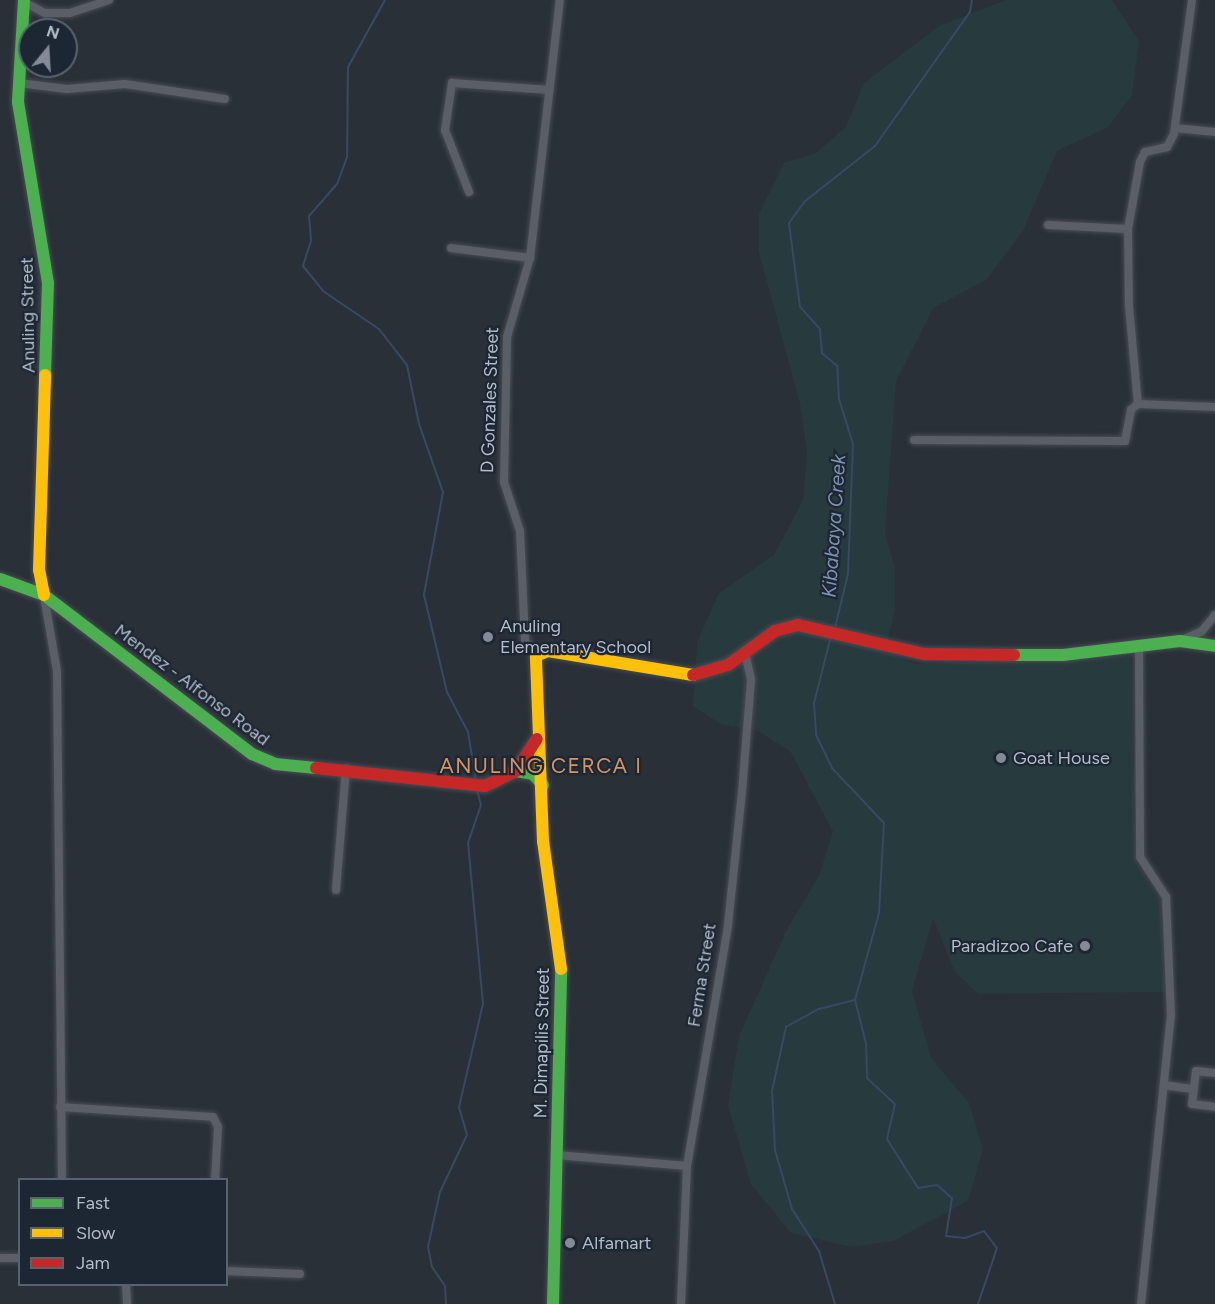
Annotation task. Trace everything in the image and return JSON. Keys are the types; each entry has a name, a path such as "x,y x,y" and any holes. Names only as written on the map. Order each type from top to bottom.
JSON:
{"main road":[{"name":"Anuling Street","path":"24,1 19,83 21,130 48,283 39,583 44,595"},
{"name":"Mendez - Alfonso Road","path":"0,579 44,595 252,754 275,764 346,768 485,786 516,771"},
{"path":"536,656 548,651 696,675 728,664 786,626 817,627 844,632 924,654 1042,656 1139,648 1180,641 1215,645"},
{"name":"M. Dimapilis Street","path":"536,656 537,739 543,785 543,841 563,965 553,1304"},
{"path":"537,739 516,771 533,774 543,785"}],"street":[{"path":"24,1 45,13 70,13 109,0"},
{"name":"D Gonzales Street","path":"536,656 525,640 520,531 504,482 509,320 530,258 560,0"},
{"path":"1138,404 1128,229 1142,156 1167,147 1175,128 1192,0"},
{"path":"19,83 67,89 125,84 225,99"},
{"path":"468,192 445,130 452,83 550,90"},
{"path":"1175,128 1215,132"},
{"path":"1048,225 1128,229"},
{"path":"451,248 530,258"},
{"path":"914,440 1125,441 1131,410 1138,404 1215,407"},
{"path":"44,595 57,671 62,1178"},
{"path":"1180,641 1202,631 1215,615"},
{"path":"1139,648 1140,857 1166,897 1171,1014 1141,1304"},
{"name":"Ferma Street","path":"681,1304 687,1166 729,913 749,718 745,652"},
{"path":"336,890 346,768"},
{"path":"1215,1073 1196,1071 1192,1104 1215,1107"},
{"path":"1164,1085 1194,1089"},
{"path":"60,1107 213,1117 218,1127 215,1178"},
{"path":"556,1155 687,1166"},
{"path":"0,1258 18,1258"},
{"path":"228,1271 300,1274"},
{"path":"126,1286 127,1304"}],"green space":[{"path":"1006,0 1112,0 1139,41 1132,95 1108,127 1057,151 1023,231 986,280 933,308 896,381 885,534 895,569 895,609 885,651 915,664 1131,656 1134,859 1160,901 1165,992 978,994 954,970 933,918 912,991 931,1058 969,1103 983,1149 968,1201 893,1241 851,1247 791,1233 751,1184 728,1105 739,1036 788,927 819,876 833,831 790,751 758,731 721,724 693,706 697,642 719,593 774,555 803,500 807,451 800,404 759,252 759,214 784,163 816,153 846,127 864,83 939,26"}],"waterway":[{"path":"385,0 348,67 347,157 337,184 309,216 311,241 303,266 323,291 379,329 407,365 419,424 443,492 424,595 447,692 468,732 476,781"},
{"name":"Kibabaya Creek","path":"835,628 848,574 853,444 839,399 837,366 822,353 820,329 800,307 789,223 804,202 875,146 970,12 972,0"},
{"name":"Kibabaya Creek","path":"831,636 814,703 816,735 832,768 884,823 879,913 855,1000 866,1043 867,1078 895,1104 887,1139 918,1188 937,1185 952,1198 946,1236 965,1238 984,1231 997,1248 978,1304"},
{"path":"446,1304 445,1286 432,1267 428,1247 440,1192 467,1135 459,1107 483,1004 468,843 481,805 477,790"},
{"name":"Kibabaya Creek","path":"835,1304 819,1251 792,1209 775,1150 772,1091 786,1027 819,1009 855,1000"}],"traffic: fast":[{"path":"24,0 18,102 48,283 45,375"},
{"path":"0,579 44,595 252,754 275,764 316,768"},
{"path":"1014,655 1063,655 1180,641 1215,646"},
{"path":"516,771 533,774 543,785"},
{"path":"553,1304 561,969"}],"traffic: slow":[{"path":"44,595 39,570 45,375"},
{"path":"561,969 543,841 536,656 548,651 693,675"}],"traffic: jam":[{"path":"693,675 728,665 775,631 798,625 924,654 1014,655"},
{"path":"316,768 485,786 516,771 537,739"}],"place":[{"name":"Anuling Elementary School","path":"488,637"},
{"name":"Goat House","path":"1001,758"},
{"name":"Paradizoo Cafe","path":"1085,946"},
{"name":"Alfamart","path":"570,1243"}],"district":[{"name":"ANULING CERCA I","path":"541,766"}]}
